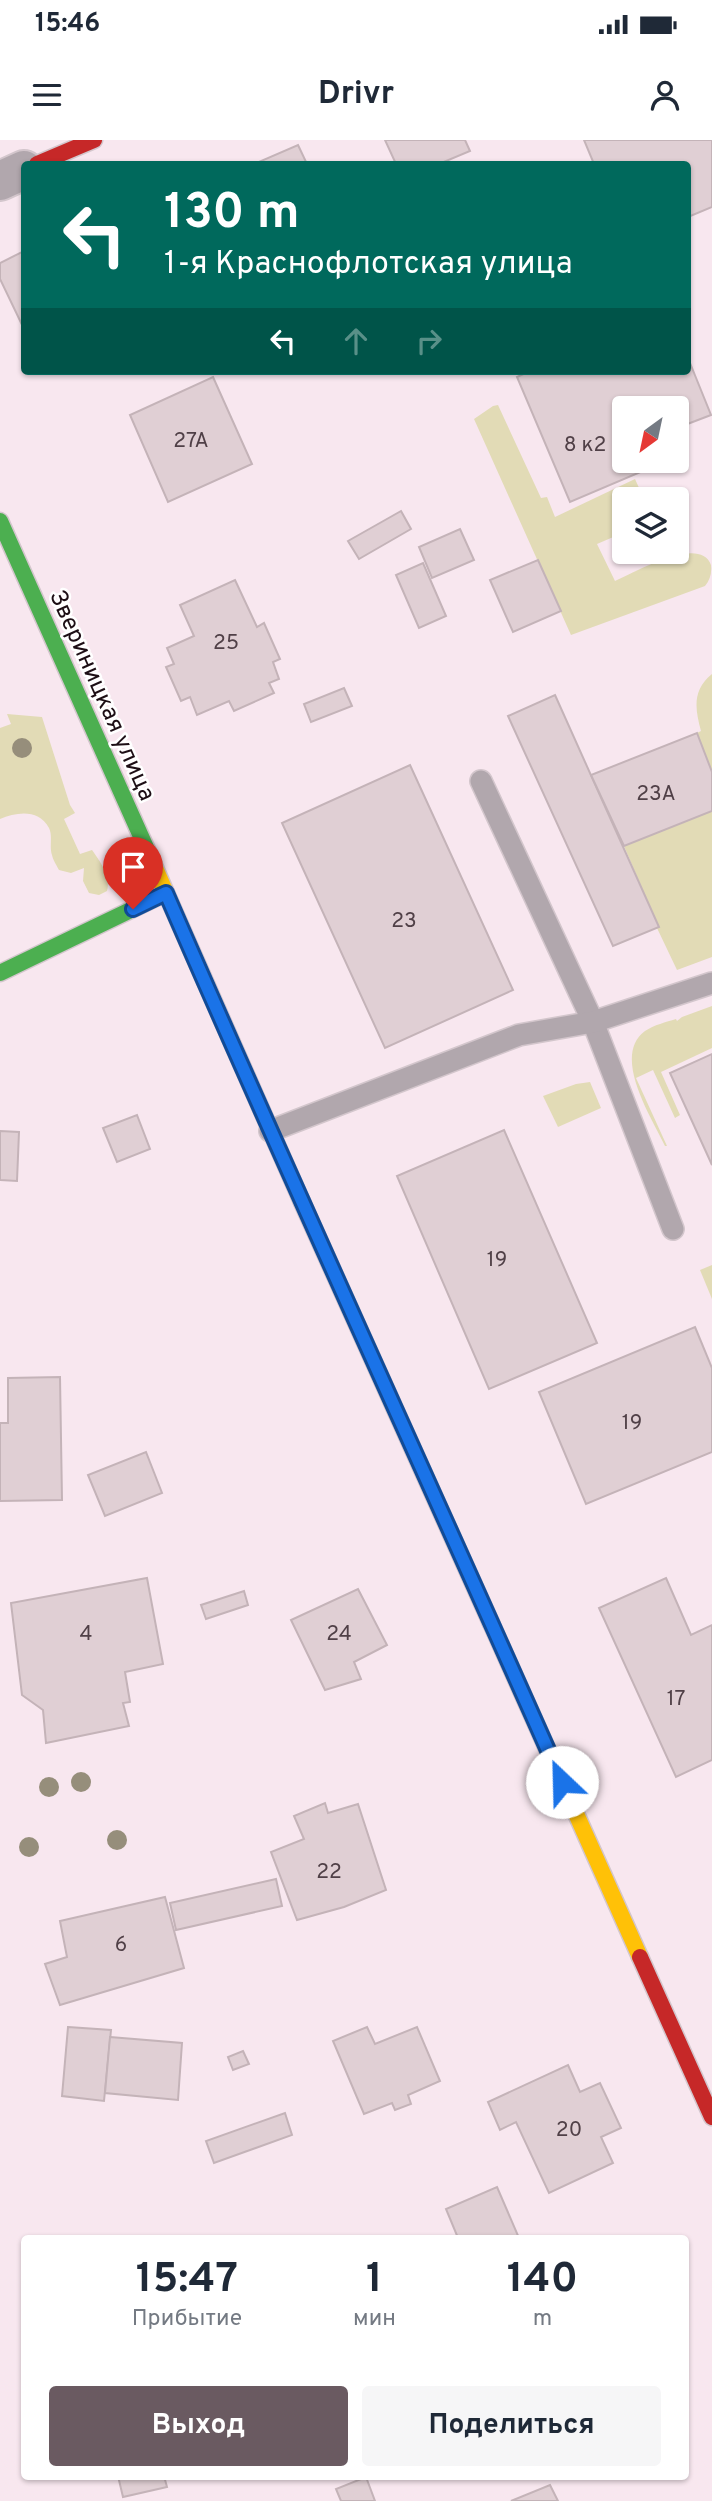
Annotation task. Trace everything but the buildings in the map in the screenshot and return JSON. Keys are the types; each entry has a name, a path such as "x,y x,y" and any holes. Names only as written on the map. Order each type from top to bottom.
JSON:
{"street":[{"path":"44,161 94,140"},
{"path":"0,181 21,171"},
{"name":"Звериницкая улица","path":"0,521 712,2117"},
{"path":"0,973 166,893"}],"lane":[{"path":"481,781 593,1022 673,1229"},
{"path":"270,1131 519,1035 593,1022 712,983"}],"shaded area":[{"path":"498,405 541,498 547,497 555,517 612,490 612,538 597,544 615,581 652,564 689,564 689,554 694,553 704,556 711,565 705,586 571,635 474,419"},
{"path":"635,479 639,487 618,487"},
{"path":"712,674 712,772 697,733 701,731 697,700 701,687"},
{"path":"7,714 42,717 70,805 75,813 64,819 80,854 92,850 101,864 106,875 107,891 99,895 89,893 83,881 84,868 71,873 59,870 51,852 49,828 40,818 20,814 0,819 0,728 11,724"},
{"path":"712,811 712,957 677,970 624,846"},
{"path":"712,1006 712,1048 661,1072 680,1115 675,1118 653,1070 636,1078 665,1146 637,1087 632,1056 636,1042 652,1027 676,1019 677,1021"},
{"path":"590,1082 601,1108 558,1127 543,1096"},
{"path":"712,1265 712,1299 700,1270"}],"traffic: fast":[{"path":"0,521 148,852"},
{"path":"0,973 166,893"},
{"path":"302,1202 491,1623"}],"traffic: slow":[{"path":"148,852 302,1202"},
{"path":"491,1623 640,1957"}],"traffic: jam":[{"path":"44,161 94,140"},
{"path":"640,1957 712,2117"}],"route":[{"path":"133,909 166,893 562,1782"}]}
